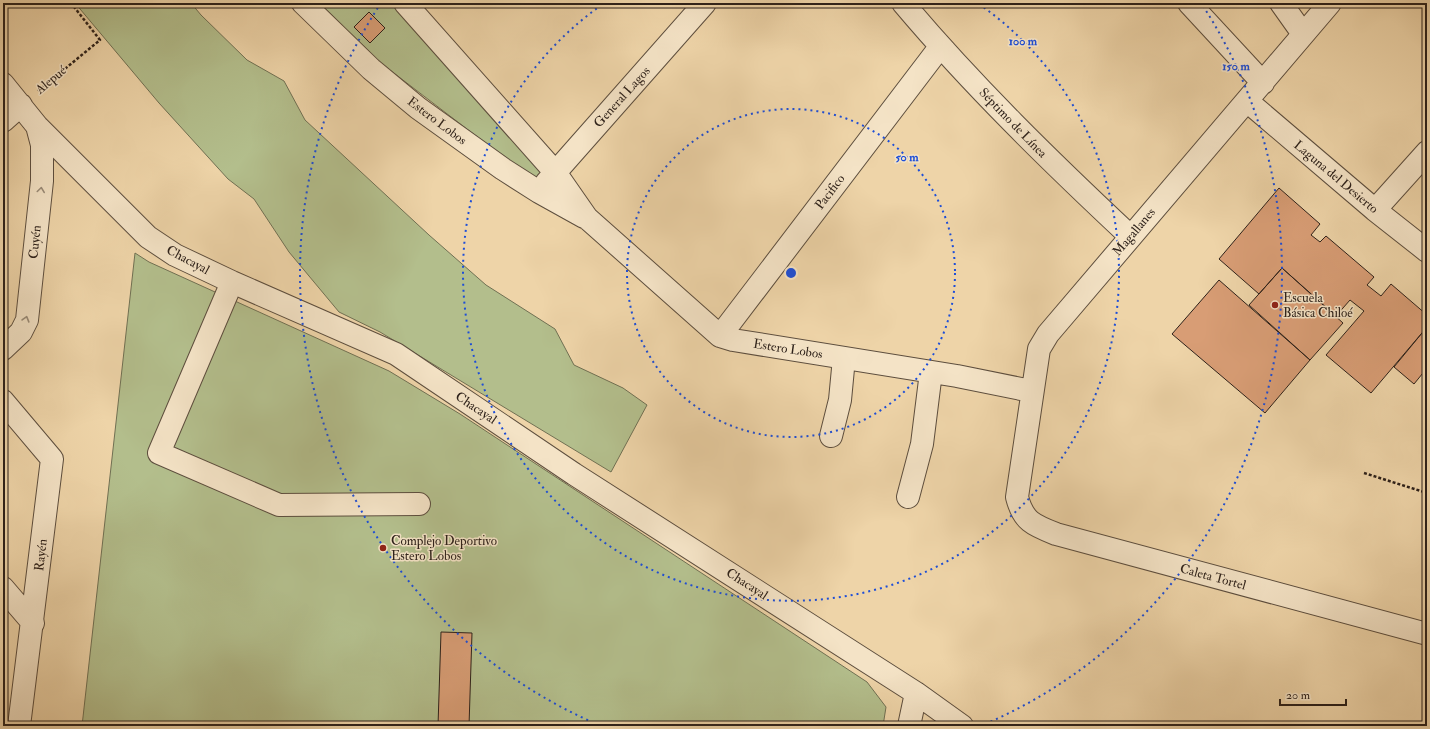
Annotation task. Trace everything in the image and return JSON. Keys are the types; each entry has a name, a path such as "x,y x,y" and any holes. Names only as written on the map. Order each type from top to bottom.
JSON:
{"street":[{"name":"Estero Lobos","path":"303,3 371,69 418,108 539,192 587,218 720,336 733,340 932,372 1031,390"},
{"name":"General Lagos","path":"539,192 705,3"},
{"name":"Séptimo de Línea","path":"903,3 940,48 1031,142 1130,236"},
{"path":"1189,3 1263,82"},
{"path":"1281,3 1303,34"},
{"name":"Magallanes","path":"1016,497 1031,390 1039,349 1048,334 1330,3"},
{"name":"Estero Lobos","path":"409,4 555,172 587,218"},
{"name":"Pacifico","path":"720,336 940,48"},
{"name":"Chacayal","path":"3,84 37,126 148,237 175,255 232,282 396,354 574,474 916,692 962,726"},
{"name":"Laguna del Desierto","path":"1247,101 1375,210 1427,250"},
{"path":"3,121 21,105"},
{"name":"Cuyén","path":"3,349 21,332 27,320 42,181 42,145 37,126"},
{"path":"1375,210 1427,152"},
{"path":"232,282 158,453 279,505 419,504"},
{"path":"831,436 840,400 844,358"},
{"path":"908,497 922,444 932,372"},
{"name":"Rayén","path":"3,401 52,459 33,623 19,726"},
{"name":"Caleta Tortel","path":"1016,497 1020,508 1028,520 1056,534 1427,634"},
{"path":"3,588 33,623"},
{"path":"909,726 916,692"}],"path":[{"name":"Alepué","path":"21,105 100,40 71,3"},
{"path":"1364,473 1427,493"}],"green space":[{"path":"75,3 191,3 201,15 247,60 284,81 305,120 429,235 486,285 555,329 574,365 623,388 647,405 611,472 380,332 339,312 289,252 254,199 228,179 159,103"},
{"path":"319,3 393,3 520,146 544,176 538,181 382,64"},
{"name":"Complejo Deportivo Estero Lobos","path":"135,253 149,262 389,371 460,414 867,682 886,707 883,726 82,726"}],"building":[{"path":"369,12 385,28 370,43 354,27"},
{"path":"1279,188 1320,224 1311,235 1320,242 1326,236 1374,277 1367,285 1381,296 1391,284 1427,315 1427,327 1371,393 1326,355 1364,311 1350,300 1336,316 1282,268 1259,294 1219,259"},
{"path":"1282,268 1343,323 1310,360 1249,305"},
{"path":"1219,280 1310,360 1265,413 1172,334"},
{"path":"1427,327 1427,368 1414,384 1394,367"},
{"path":"441,632 472,633 469,726 438,726"}],"place":[{"name":"Escuela Básica Chiloé","path":"1275,305"},
{"name":"Complejo Deportivo Estero Lobos","path":"383,548"}]}
